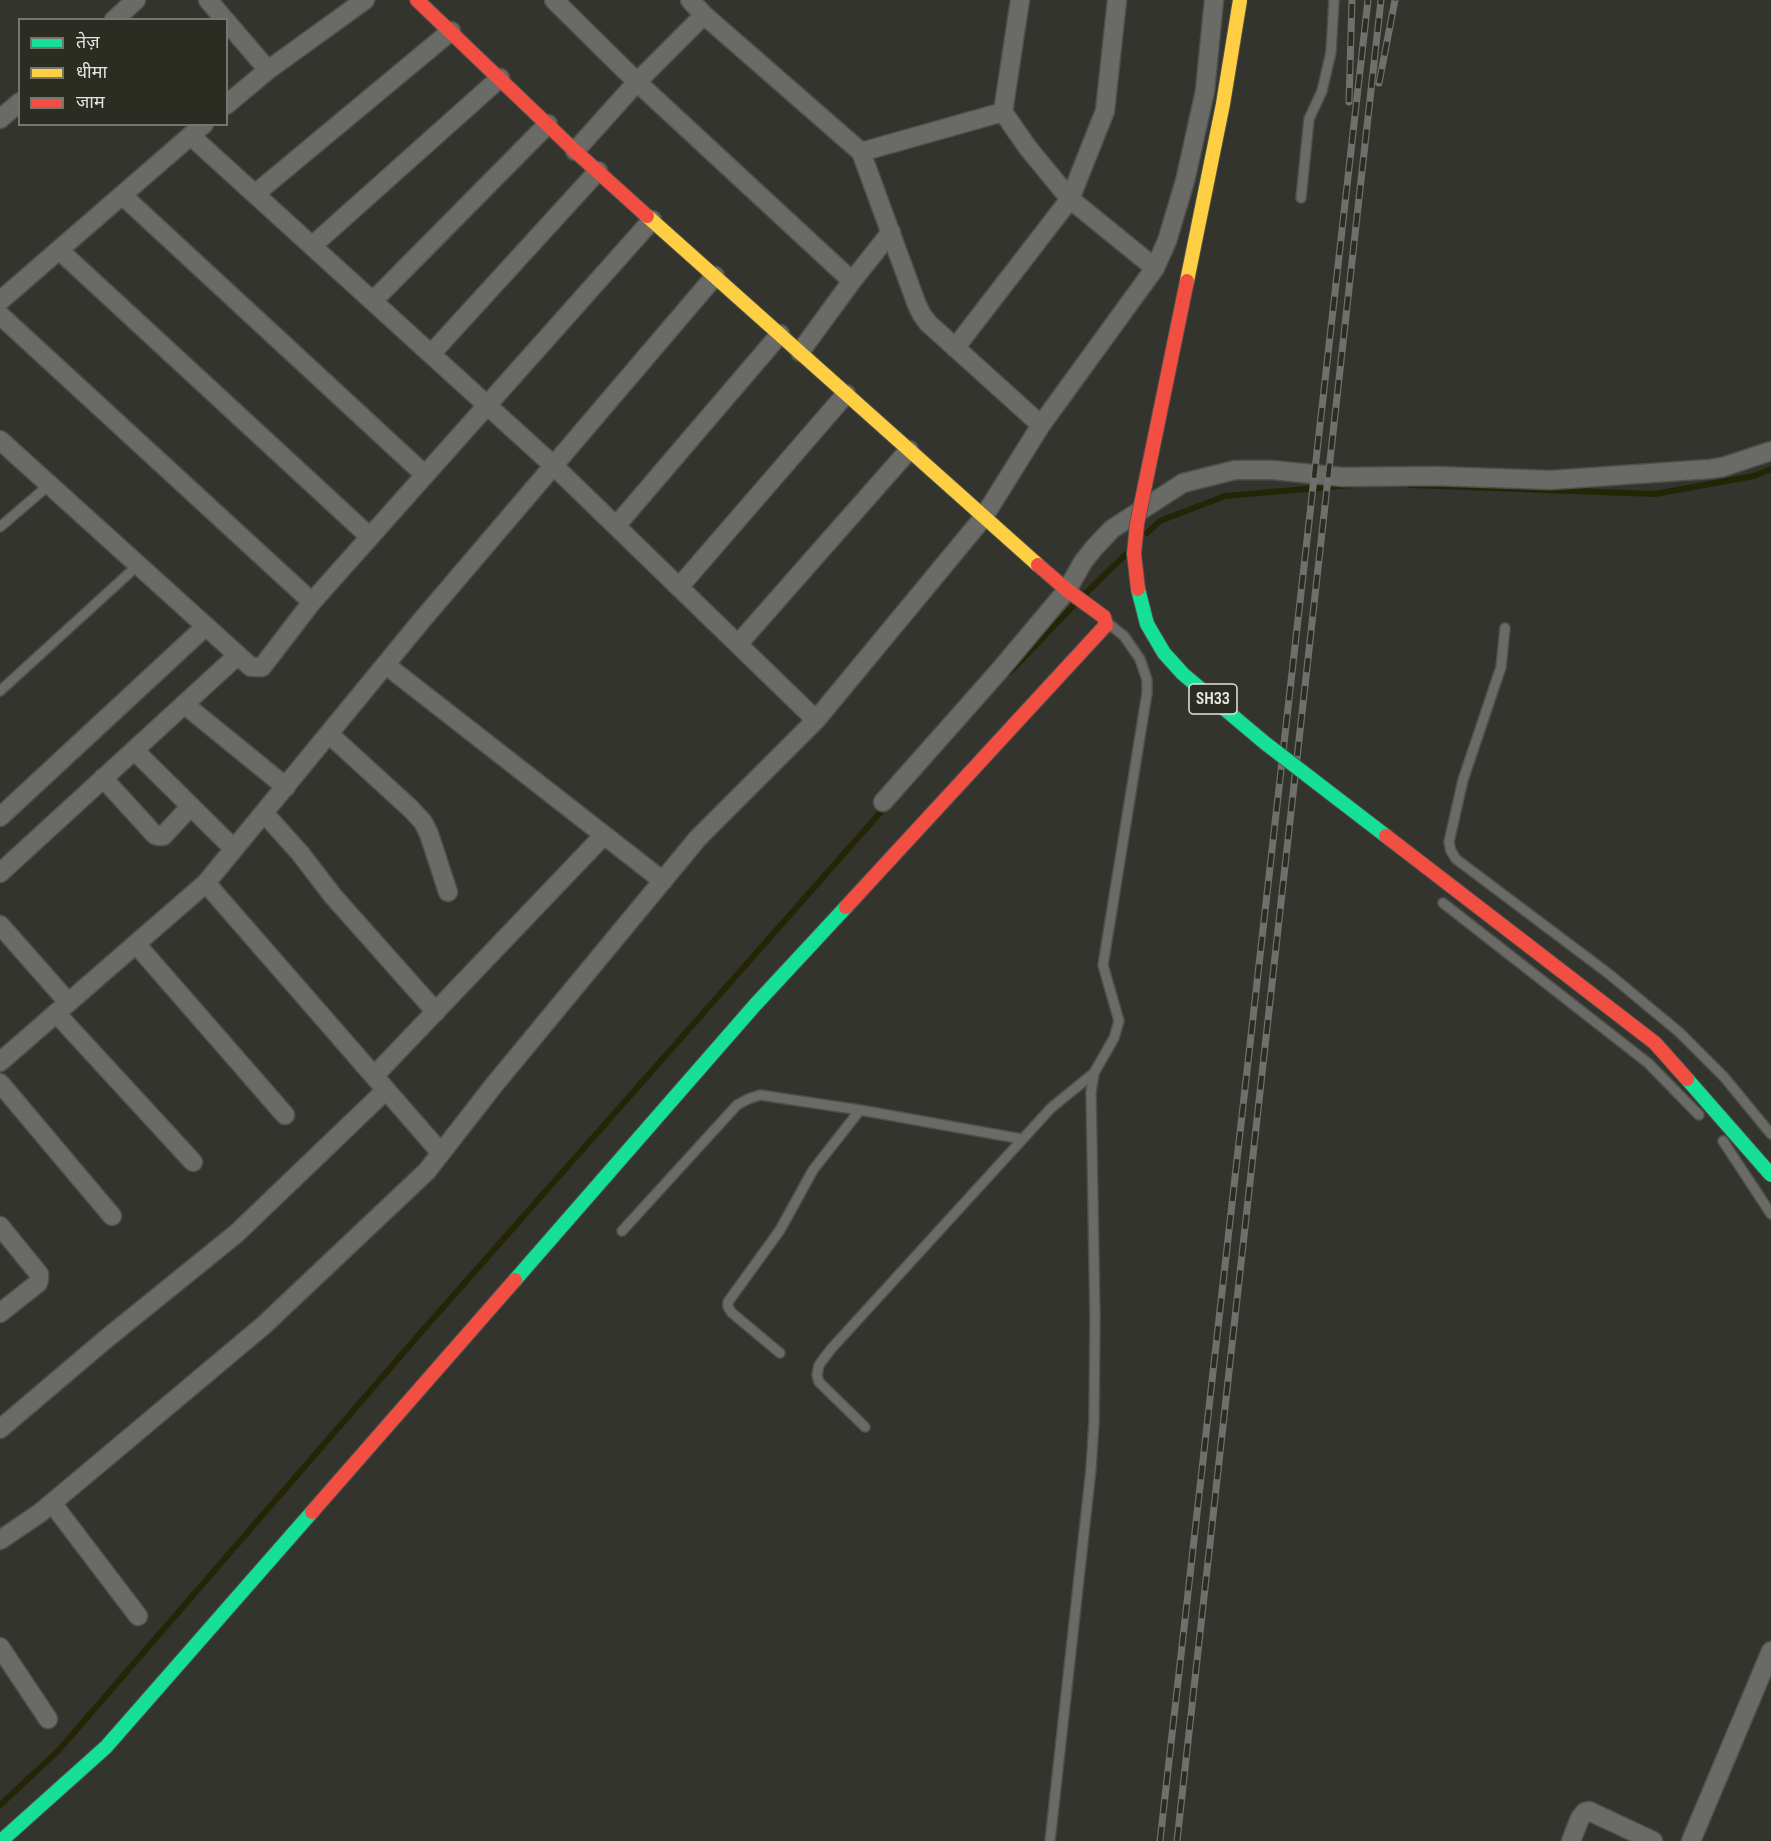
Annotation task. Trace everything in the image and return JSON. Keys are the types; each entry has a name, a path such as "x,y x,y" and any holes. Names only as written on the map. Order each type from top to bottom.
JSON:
{"street":[{"path":"116,18 136,0"},
{"path":"208,0 224,18"},
{"path":"228,103 268,70 365,0"},
{"path":"1,1841 106,1747 755,1005 1105,626 1106,622 1104,617 1071,593 983,518 575,151 417,0"},
{"path":"554,0 637,82 852,281"},
{"path":"690,0 704,15 861,152 917,305 928,323 1041,425"},
{"path":"1020,0 1003,112 1028,148 1070,199 1155,268"},
{"path":"955,348 1070,199 1105,111 1117,0"},
{"path":"0,1540 52,1503 264,1325 427,1171 494,1085 698,838 816,720 983,518 1041,425 1155,268 1167,241 1185,181 1205,91 1214,0"},
{"name":"SH33","path":"1240,0 1222,104 1137,524 1134,554 1138,592 1147,624 1164,653 1183,674 1266,743 1655,1043 1771,1175"},
{"path":"575,151 637,82 704,15"},
{"path":"228,22 268,70"},
{"path":"255,194 451,31"},
{"path":"312,246 500,78"},
{"path":"0,119 18,104"},
{"path":"861,152 1003,112"},
{"path":"373,301 548,124"},
{"path":"0,301 198,130 255,194 554,466 740,643 816,720"},
{"path":"431,354 598,171"},
{"path":"122,195 425,475"},
{"path":"0,440 251,667 262,667 312,602 652,220"},
{"path":"800,352 891,232"},
{"path":"59,250 370,537"},
{"path":"0,1062 206,883 386,665 715,276"},
{"path":"0,315 312,602"},
{"path":"616,526 780,334"},
{"path":"680,586 846,394"},
{"path":"740,643 909,450"},
{"path":"882,802 1071,593 1083,562 1112,529 1183,483 1235,470 1272,470 1342,477 1435,476 1551,480 1710,469 1771,451"},
{"path":"0,817 206,626"},
{"path":"0,873 238,655"},
{"path":"386,665 663,881"},
{"path":"184,704 286,787"},
{"path":"329,734 423,822 448,892"},
{"path":"134,750 234,849"},
{"path":"103,778 155,835 163,836 191,806"},
{"path":"264,813 300,853 333,896 436,1012"},
{"path":"0,1429 106,1339 237,1233 380,1083 436,1012 604,835"},
{"path":"206,883 441,1154"},
{"path":"0,925 62,1008 193,1162"},
{"path":"136,944 285,1115"},
{"path":"0,1083 111,1216"},
{"path":"0,1226 39,1274 38,1283 0,1313"},
{"path":"52,1503 138,1616"},
{"path":"0,1647 48,1719"},
{"path":"1691,1841 1771,1651"},
{"path":"1571,1841 1580,1818 1589,1811 1653,1841"}],"lane":[{"path":"1301,198 1309,119 1322,91 1331,52 1334,0"},
{"path":"0,527 49,484"},
{"path":"1,689 138,565"},
{"path":"1050,1841 1091,1469 1094,1422 1095,1317 1091,1092 1094,1073 1114,1038 1119,1021 1103,965 1147,693 1147,680 1140,658 1125,636 1106,622"},
{"path":"1505,628 1501,667 1463,780 1449,842 1451,851 1456,859 1609,974 1679,1032 1724,1077 1771,1134"},
{"path":"1443,903 1648,1063 1713,1130 1744,1170 1771,1214"},
{"path":"866,1427 819,1382 817,1375 819,1365 839,1340 1051,1108 1094,1073"},
{"path":"622,1231 737,1105 760,1095 860,1110 1022,1140"},
{"path":"780,1353 732,1313 728,1302 780,1230 813,1170 860,1110"}],"waterway":[{"path":"1410,485 1655,494 1754,476 1771,469"},
{"path":"1147,533 1160,521 1225,496 1352,485"},
{"path":"1085,594 1125,555"},
{"path":"1010,672 1076,603"},
{"path":"0,1805 58,1751 423,1330 887,805"}],"railway":[{"path":"1349,102 1352,0"},
{"path":"1160,1841 1368,0"},
{"path":"1177,1841 1381,0"},
{"path":"1379,83 1395,0"}],"traffic: fast":[{"path":"1138,589 1147,624 1164,653 1183,674 1265,743 1386,836"},
{"path":"515,1280 755,1005 846,907"},
{"path":"1687,1079 1771,1175"},
{"path":"1,1841 106,1747 312,1512"}],"traffic: slow":[{"path":"1187,281 1223,104 1240,0"},
{"path":"647,216 1038,565"}],"traffic: jam":[{"path":"417,0 575,151 647,216"},
{"path":"1138,589 1134,554 1137,524 1187,281"},
{"path":"846,907 1106,625 1104,617 1038,565"},
{"path":"1386,836 1655,1043 1687,1079"},
{"path":"312,1512 515,1280"}]}
